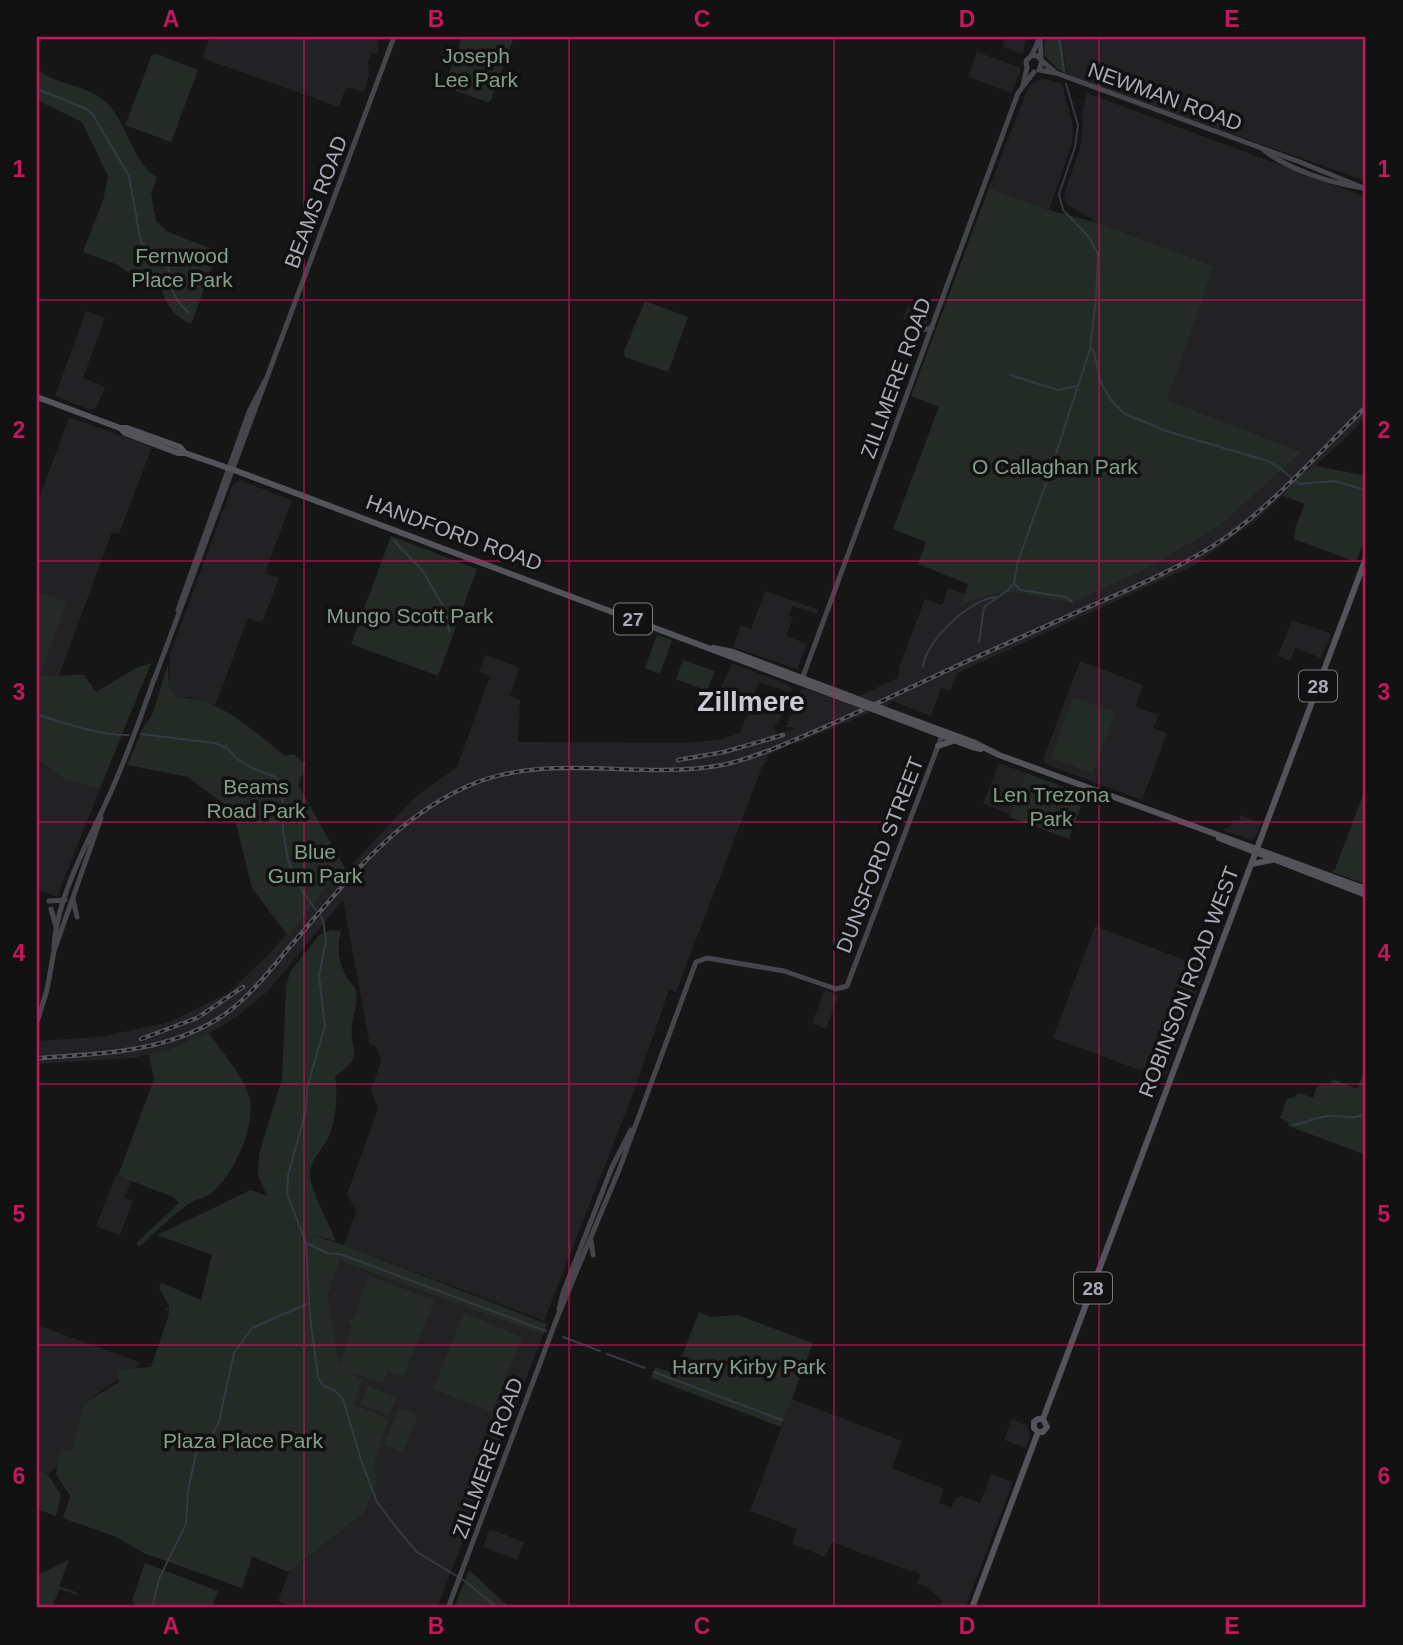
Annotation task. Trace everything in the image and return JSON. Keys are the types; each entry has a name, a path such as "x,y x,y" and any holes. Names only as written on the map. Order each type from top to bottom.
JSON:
{"main road":[{"name":"BEAMS ROAD","path":"54,951 102,811 154,680 255,397 267,378 394,37"},
{"path":"1032,55 1040,37"},
{"path":"1037,71 1041,60 1040,37"},
{"name":"NEWMAN ROAD","path":"1032,55 1056,73"},
{"name":"ZILLMERE ROAD","path":"802,680 1023,85 1027,61 1032,55"},
{"name":"NEWMAN ROAD","path":"1027,68 1056,73 1263,150 1295,167 1341,184 1366,189"},
{"name":"ZILLMERE ROAD","path":"1023,85 1037,71"},
{"path":"916,331 932,328"},
{"name":"HANDFORD ROAD","path":"37,397 120,428 125,433 231,469 711,648 718,653 802,680 942,733"},
{"name":"ROBINSON ROAD WEST","path":"972,1608 1038,1432 1046,1429 1048,1424 1043,1419 1366,558"},
{"name":"27","path":"942,733 953,741 983,749"},
{"name":"27","path":"942,733 1214,834 1224,841 1366,889"},
{"name":"DUNSFORD STREET","path":"703,958 775,969 842,989 849,982 942,733"},
{"path":"938,746 953,741"},
{"name":"BEAMS ROAD","path":"37,1022 45,998 57,927 65,900 102,811"},
{"name":"27","path":"1257,851 1272,860 1366,895"},
{"path":"1252,864 1272,860"},
{"path":"73,899 77,917"},
{"path":"49,901 65,900"},
{"path":"51,909 57,927"},
{"name":"ZILLMERE ROAD","path":"448,1608 557,1318 591,1240 696,964 703,958"},
{"name":"ZILLMERE ROAD","path":"557,1318 564,1289 612,1167 638,1118"},
{"path":"591,1240 593,1255"}],"shaded area":[{"path":"210,37 377,37 379,48 377,54 371,53 364,92 346,87 339,107 202,58"},
{"path":"1003,37 1026,37 1023,54 1003,47"},
{"path":"1061,37 1366,37 1366,181 1067,76"},
{"path":"977,52 1019,67 1012,93 968,77"},
{"path":"1042,78 1062,84 1073,126 1072,143 1049,210 989,188 1026,93 1030,85"},
{"path":"1087,93 1366,197 1366,414 1354,430 1310,471 1298,476 1291,488 1259,518 1195,565 957,673 950,691 941,688 931,716 892,701 887,707 859,696 898,678 900,665 925,599 942,605 948,588 965,594 962,605 1000,592 1072,603 1148,568 1218,527 1302,452 1166,400 1214,266 1098,223 1066,204 1064,195 1080,148 1082,112"},
{"path":"908,306 930,314 926,326 903,319"},
{"path":"86,311 105,318 83,378 105,387 96,408 90,410 55,396"},
{"path":"69,417 152,447 119,534 112,532 55,686 37,679 37,504"},
{"path":"240,480 292,500 265,573 279,578 262,623 248,618 215,706 190,697 169,697 170,654 233,484"},
{"path":"765,591 819,610 818,614 792,606 789,615 793,617 786,636 807,644 797,669 733,647 741,625 751,629"},
{"path":"1292,620 1331,634 1321,658 1295,648 1290,661 1278,656"},
{"path":"485,655 519,669 510,696 520,700 518,742 688,743 723,739 740,733 748,711 758,715 763,702 774,706 777,698 788,700 779,722 774,726 776,735 794,729 786,727 800,690 805,689 871,712 767,756 676,992 669,990 636,1086 544,1321 344,1245 356,1211 347,1194 378,1109 371,1090 381,1062 377,1047 370,1045 343,900 268,991 236,1017 205,1036 168,1050 133,1058 37,1064 37,1041 99,1037 170,1022 229,992 286,934 288,935 334,878 344,869 347,870 415,797 457,767 490,676 479,672"},
{"path":"1080,661 1143,685 1135,707 1159,715 1153,728 1167,733 1142,800 1045,764 1043,760"},
{"path":"732,663 789,685 792,689 790,693 759,682 749,707 734,701 736,694 721,688"},
{"path":"37,759 65,780 100,789 57,897 37,889"},
{"path":"999,763 1026,773 1010,814 983,804"},
{"path":"1241,815 1261,823 1252,840 1222,830 1230,827 1234,820 1239,821"},
{"path":"1095,926 1206,968 1164,1079 1053,1038"},
{"path":"826,990 838,996 826,1029 812,1023"},
{"path":"115,1177 131,1181 124,1198 133,1201 120,1235 96,1226"},
{"path":"340,1261 543,1335 437,1608 298,1608 278,1601 289,1572 365,1512 377,1481 374,1466 389,1419 354,1404 339,1369 328,1295"},
{"path":"37,1325 142,1363 83,1404 72,1452 48,1475 37,1469"},
{"path":"792,1399 902,1441 892,1468 944,1489 939,1503 952,1507 956,1498 961,1496 980,1503 991,1474 1013,1482 965,1608 939,1608 942,1601 927,1587 917,1584 921,1574 915,1572 917,1566 913,1572 832,1542 825,1557 792,1544 797,1529 750,1511"},
{"path":"1012,1419 1028,1426 1030,1438 1026,1448 1004,1440"},
{"path":"490,1529 524,1542 517,1560 483,1547"}],"green space":[{"name":"Joseph Lee Park","path":"462,37 514,37 491,100 487,102 445,87"},
{"path":"1045,37 1061,37 1066,74 1044,55"},
{"path":"157,54 198,70 171,142 125,125 152,55"},
{"name":"Fernwood Place Park","path":"37,69 52,78 94,94 110,107 141,162 157,177 151,194 156,221 168,232 218,251 191,324 170,308 159,284 156,283 153,291 118,265 83,252 103,201 108,176 82,122 37,100"},
{"name":"O Callaghan Park","path":"989,188 1049,210 1098,223 1214,266 1167,400 1302,452 1218,527 1148,568 1072,603 1000,592 961,605 968,584 918,564 926,542 893,529 939,407 911,396"},
{"path":"645,301 688,317 668,372 625,357 624,351"},
{"path":"1316,466 1366,476 1366,537 1356,562 1294,539 1305,504 1283,496 1298,476"},
{"name":"Mungo Scott Park","path":"391,536 477,569 438,676 351,644"},
{"path":"37,591 67,602 40,675 37,673"},
{"path":"657,635 672,640 660,674 645,668"},
{"path":"683,660 715,671 707,691 676,679"},
{"path":"151,663 100,789 65,780 37,759 37,675 84,675 96,692 136,668"},
{"path":"168,664 169,686 175,697 191,698 221,709 248,726 285,756 293,754 306,764 298,785 346,870 334,878 288,936 252,888 233,811 188,777 127,765 144,726 152,715"},
{"path":"1073,697 1116,712 1093,773 1051,758"},
{"name":"Len Trezona Park","path":"1026,773 1085,795 1069,839 1009,817"},
{"path":"1366,787 1366,884 1332,872"},
{"name":"Plaza Place Park","path":"331,930 341,931 340,962 356,992 352,1034 354,1053 350,1063 335,1076 336,1100 332,1126 310,1170 316,1198 336,1241 311,1235 344,1245 547,1324 543,1335 340,1261 328,1295 339,1366 352,1326 348,1325 350,1318 354,1319 368,1276 435,1300 403,1377 387,1372 383,1383 344,1371 362,1380 354,1404 389,1419 374,1466 377,1481 365,1512 289,1572 252,1557 242,1588 146,1554 116,1537 63,1518 70,1496 56,1474 60,1449 72,1451 83,1404 119,1382 117,1370 151,1367 169,1311 165,1309 169,1308 169,1305 159,1288 162,1283 201,1300 212,1255 157,1235 251,1190 267,1196 258,1175 259,1154 282,1079 286,987 290,972 319,935"},
{"path":"209,1033 237,1072 249,1096 251,1108 247,1134 235,1162 220,1185 210,1195 194,1201 178,1212 139,1247 136,1243 179,1203 173,1197 118,1176 154,1079 149,1054 168,1050"},
{"path":"1366,1066 1366,1155 1288,1126 1289,1122 1280,1118 1287,1099 1299,1093 1313,1098 1318,1084 1330,1085 1333,1079 1357,1089"},
{"name":"Harry Kirby Park","path":"699,1312 711,1317 738,1315 813,1343 781,1427 651,1378 655,1367 675,1374"},
{"path":"464,1313 522,1337 492,1412 433,1389"},
{"path":"368,1386 397,1397 389,1415 361,1404"},
{"path":"399,1408 418,1415 403,1453 384,1445"},
{"path":"37,1469 48,1475 61,1494 56,1516 37,1509"},
{"path":"69,1560 59,1586 78,1595 60,1589 51,1608 37,1608 37,1575"},
{"path":"145,1563 218,1591 212,1608 136,1608 132,1601"},
{"path":"469,1570 510,1608 454,1608"}],"waterway":[{"path":"1059,37 1064,71"},
{"path":"1066,84 1078,125 1075,147 1059,194 1063,210 1089,237 1098,254 1090,347 1094,352 1101,383 1111,400 1125,414 1169,432 1268,461 1299,484 1334,481 1366,490"},
{"path":"37,89 87,109 93,115 129,176 141,243 164,257 176,298 189,313"},
{"path":"979,642 984,607 1014,583 1018,561 1090,349"},
{"path":"1010,375 1058,390 1076,386"},
{"path":"394,541 422,570 446,611 449,631"},
{"path":"1015,584 1020,590 1066,597 1072,602"},
{"path":"923,667 932,645 951,623 975,605 997,597"},
{"path":"37,714 95,731 129,735"},
{"path":"141,734 214,743 227,748 236,758 252,768 275,777 282,786 283,830 288,860 299,886 323,920 326,941 319,976 325,1026 307,1088 306,1111 288,1175 287,1194 306,1243 310,1316 318,1377 323,1386 334,1390 343,1399 377,1502 399,1531 417,1552 465,1581 497,1608"},
{"path":"1293,1125 1327,1116 1354,1117 1366,1114"},
{"path":"308,1244 546,1331"},
{"path":"155,1608 153,1604 159,1579 186,1524 188,1491 196,1453 212,1435 219,1422 234,1353 252,1328 309,1303"},
{"path":"563,1337 600,1351"},
{"path":"607,1354 645,1368"},
{"path":"654,1372 782,1420"}],"railway":[{"path":"37,1058 103,1053 147,1046 189,1034 221,1017 270,971 348,880 391,836 440,800 468,786 499,775 531,770 695,769 746,759 840,720 1165,573 1211,547 1244,524 1366,407"},
{"path":"678,760 724,752 783,735"},
{"path":"141,1039 197,1018 243,987"}],"district":[{"name":"Zillmere","path":"751,701"}],"park label":[{"name":"Beams Road Park","path":"256,799"},
{"name":"Blue Gum Park","path":"315,864"}]}
